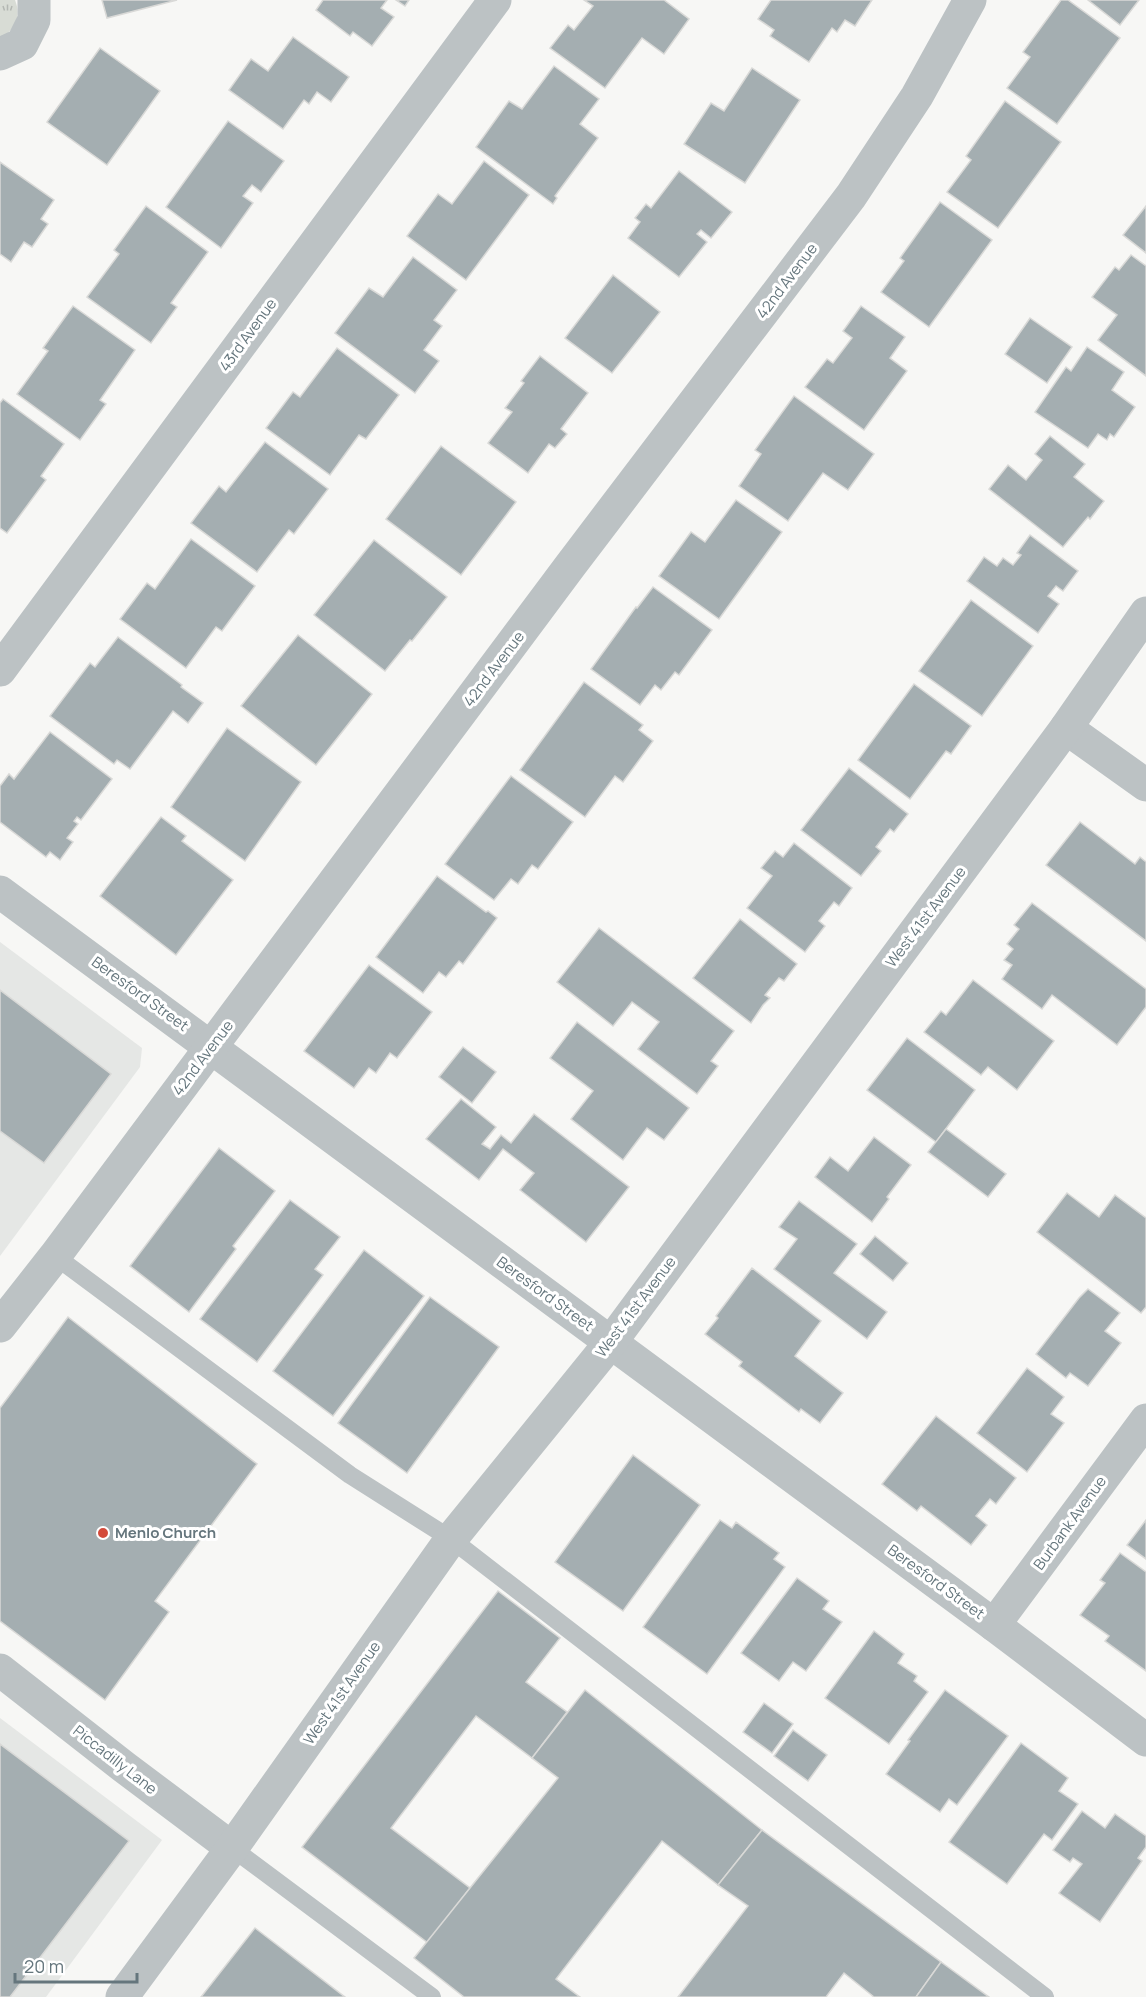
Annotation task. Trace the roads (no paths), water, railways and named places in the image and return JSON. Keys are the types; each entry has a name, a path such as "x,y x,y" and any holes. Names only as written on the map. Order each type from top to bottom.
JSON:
{"street":[{"path":"0,54 22,44 34,20 34,0"},
{"name":"43rd Avenue","path":"0,670 495,0"},
{"name":"42nd Avenue","path":"0,1326 212,1047 570,566 851,196 917,96 970,0"},
{"name":"West 41st Avenue","path":"122,1997 232,1848 452,1539 611,1342 1066,728 1146,613"},
{"path":"1066,728 1146,785"},
{"name":"Beresford Street","path":"0,892 1146,1740"},
{"name":"Burbank Avenue","path":"994,1626 1146,1420"},
{"name":"Piccadilly Lane","path":"0,1670 232,1848"}],"lane":[{"path":"55,1256 350,1475 452,1539 1045,1997"},
{"path":"232,1848 432,1997"}],"place":[{"name":"Menlo Church","path":"103,1533"}]}
